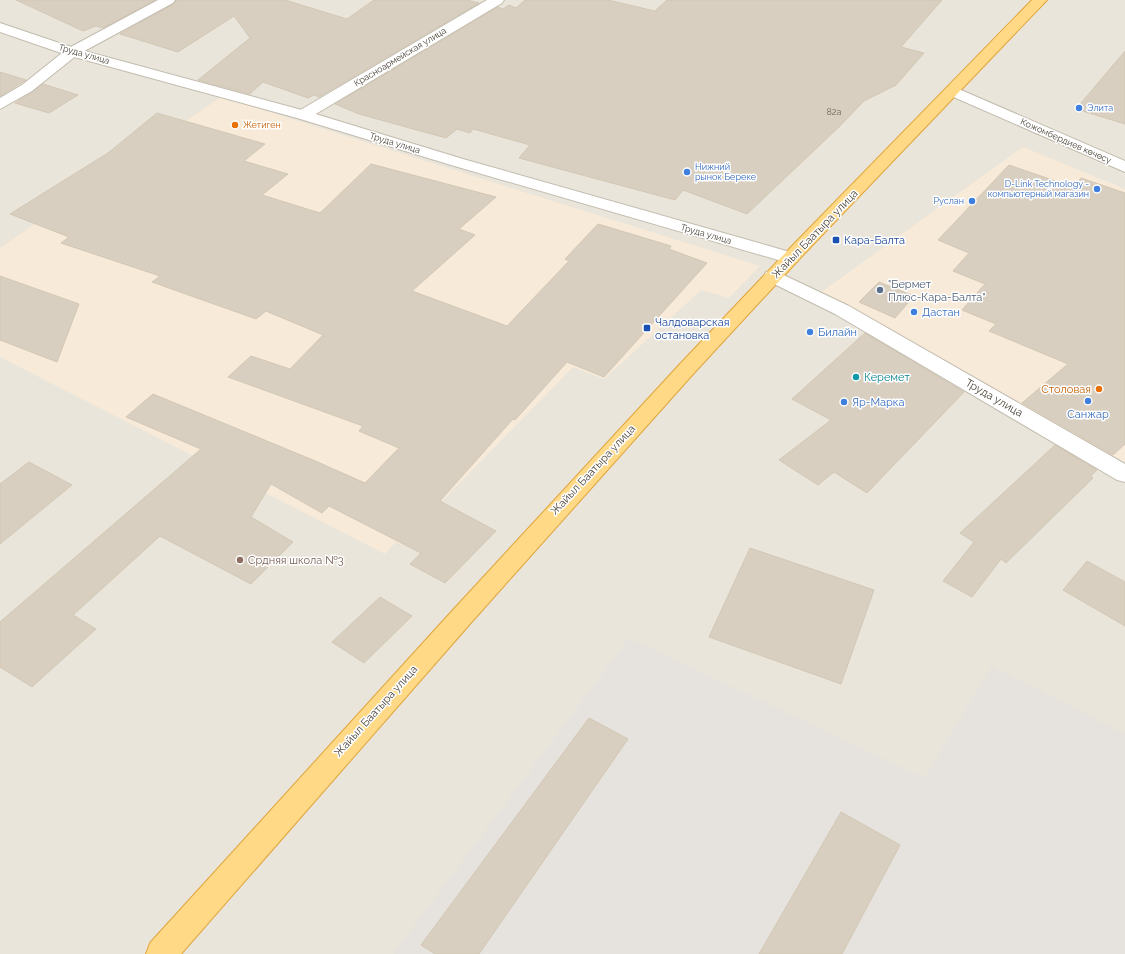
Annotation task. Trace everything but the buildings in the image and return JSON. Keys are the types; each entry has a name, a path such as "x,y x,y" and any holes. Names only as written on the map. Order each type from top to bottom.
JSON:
{"highway":[{"name":"Жайыл Баатыра улица","path":"161,954 503,568 773,276 954,92 1040,0"}],"street":[{"path":"0,104 27,88 72,52 168,0"},
{"name":"Красноармейская улица","path":"303,115 497,0"},
{"name":"Труда улица","path":"0,27 72,52 303,115 458,162 791,258"},
{"name":"Кожомбердиев көчөсү","path":"954,92 1125,167"},
{"name":"Труда улица","path":"773,276 842,310 1125,474"}],"shaded area":[{"path":"0,0 1125,0 1125,954 0,954"},
{"path":"221,97 760,266 729,298 701,290 604,379 573,367 400,544 396,542 385,554 0,357 0,248"},
{"path":"1023,147 1125,189 1125,466 820,293"},
{"path":"629,638 924,778 992,666 1125,734 1125,954 393,954"}],"place":[{"name":"Элита","path":"1079,108"},
{"name":"Жетиген","path":"235,125"},
{"name":"Нижний рынок Береке","path":"687,172"},
{"name":"D-Link Technology - компьютерный магазин","path":"1097,189"},
{"name":"Руслан","path":"972,201"},
{"name":"Кара-Балта","path":"836,240"},
{"name":"\"Бермет Плюс-Кара-Балта\"","path":"880,290"},
{"name":"Дастан","path":"914,312"},
{"name":"Чалдоварская остановка","path":"647,328"},
{"name":"Билайн","path":"810,332"},
{"name":"Керемет","path":"856,377"},
{"name":"Столовая","path":"1099,389"},
{"name":"Санжар","path":"1088,401"},
{"name":"Яр-Марка","path":"844,402"},
{"name":"Срдняя школа №3","path":"240,560"}]}
